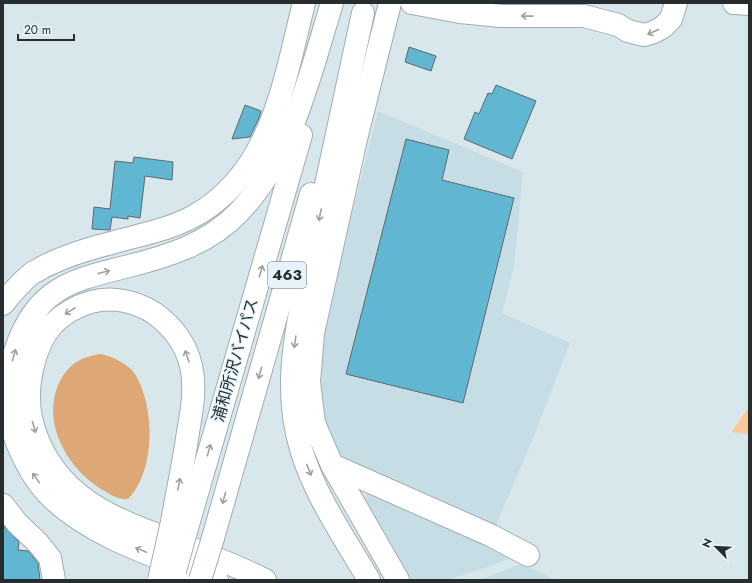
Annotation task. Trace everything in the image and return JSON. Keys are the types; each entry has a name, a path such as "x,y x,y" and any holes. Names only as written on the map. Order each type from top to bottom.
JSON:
{"main road":[{"path":"3,304 30,274 57,260 81,251 171,226 194,216 216,201 235,185 252,162 267,134 279,99 304,3"},
{"path":"217,580 99,532 61,507 33,476 23,458 15,438 10,418 8,398 9,378 20,336 30,317 42,302 57,291 74,282 94,275 138,264 184,249 203,240 222,228 244,207 267,177 279,157 289,134 332,3"},
{"name":"浦和所沢バイパス","path":"172,580 179,525 340,3"},
{"path":"390,3 356,139 313,333 309,382 314,423 332,465 398,580"},
{"path":"412,3 460,12 501,16 584,16 618,25 628,31 644,35 654,32 671,19 676,3"},
{"path":"734,3 749,4"},
{"path":"365,8 309,264 291,368 295,424 301,448 319,493 368,580"},
{"name":"浦和所沢バイパス","path":"200,580 365,8"},
{"path":"159,580 179,525 192,410 193,385 191,366 185,348 164,320 149,310 134,303 117,299 99,300 80,305 52,325 35,360 30,379 29,398 31,417 36,436 56,472 71,488 88,502 108,513 130,524 234,566 265,580"},
{"path":"332,465 490,535 528,555"},
{"path":"3,505 17,523 38,543 50,558 54,580"}],"shaded area":[{"path":"378,111 523,172 514,267 502,313 570,343 532,441 493,532 341,464 329,439 319,382 325,319"},
{"path":"101,354 120,361 132,370 142,387 146,403 150,438 148,456 144,472 137,487 128,499 118,498 109,494 90,481 78,470 60,443 55,428 53,412 55,396 60,381 72,365 82,359"},
{"path":"749,406 749,434 732,432"},
{"path":"369,489 513,557 448,580 411,580 362,504"},
{"path":"521,564 556,580 480,580"}],"building":[{"path":"409,47 436,56 431,71 405,62"},
{"path":"496,85 536,101 512,159 464,139 475,112 479,114 488,93 492,94"},
{"path":"245,105 261,111 259,118 250,137 232,139"},
{"path":"406,139 449,150 442,180 514,198 463,403 346,374"},
{"path":"134,157 173,162 172,180 145,176 140,218 128,216 128,219 112,217 110,230 92,229 94,207 110,209 115,161 133,163"},
{"path":"3,525 19,542 18,550 28,551 38,563 40,580 3,580"}]}
